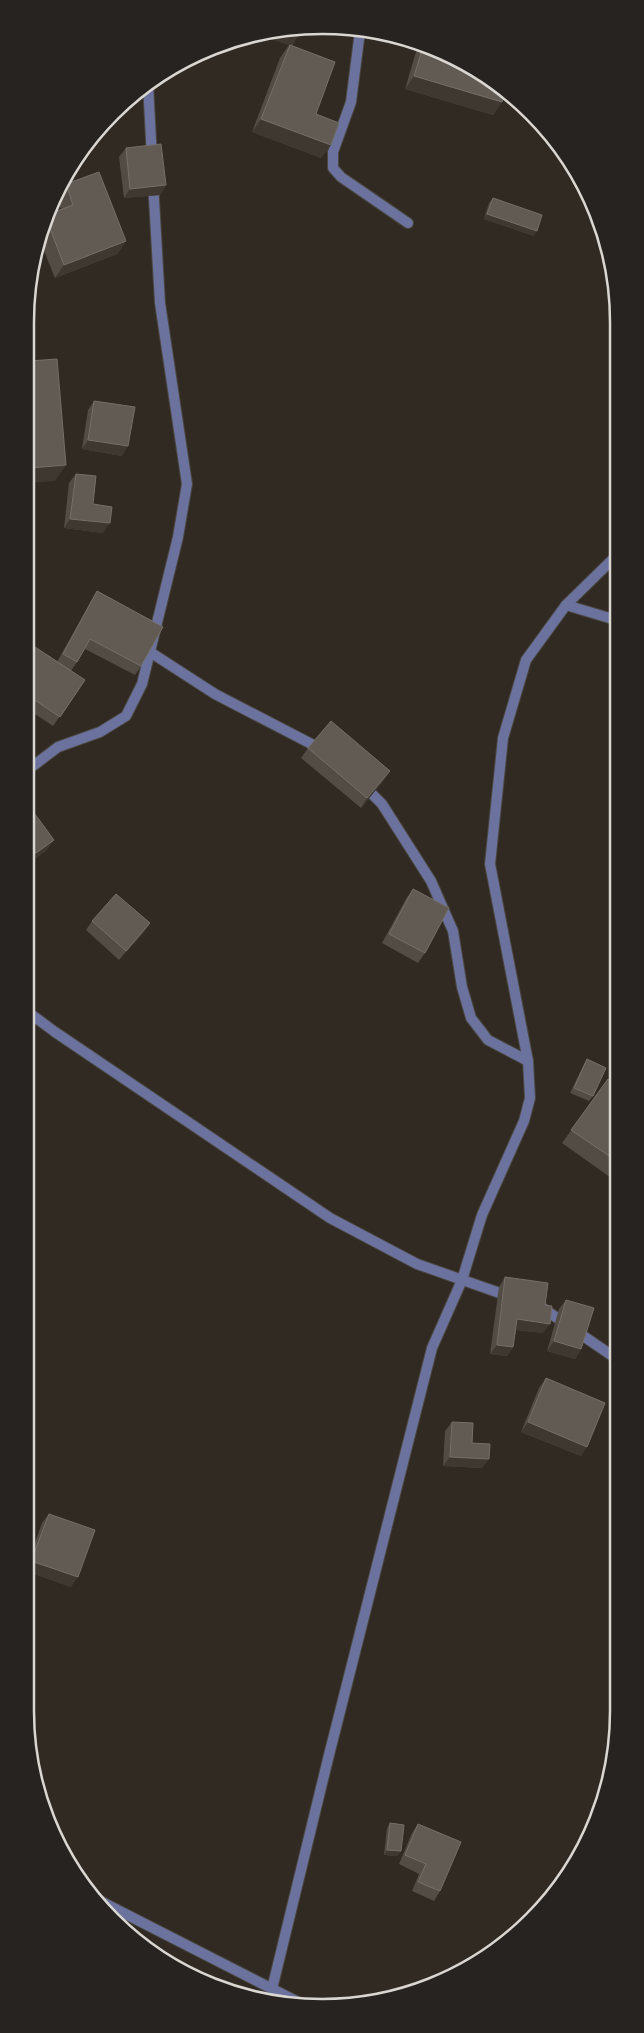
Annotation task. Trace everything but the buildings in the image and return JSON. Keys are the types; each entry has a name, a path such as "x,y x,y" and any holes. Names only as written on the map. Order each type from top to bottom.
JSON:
{"street":[{"path":"359,36 351,102 333,152 333,168 341,177 408,223"},
{"path":"34,765 58,747 100,732 126,716 142,684 178,537 187,484 160,303 148,92"},
{"path":"272,1989 432,1348 462,1280 482,1215 524,1121 530,1098 528,1061 490,864 503,738 526,660 566,606 610,562"},
{"path":"566,606 610,618"},
{"path":"150,652 215,694 334,756"},
{"path":"355,777 382,804 431,881 453,931 462,987 471,1018 488,1040 528,1061"},
{"path":"34,1016 330,1218 417,1264 541,1307 610,1354"},
{"path":"115,1912 289,1998"}]}
